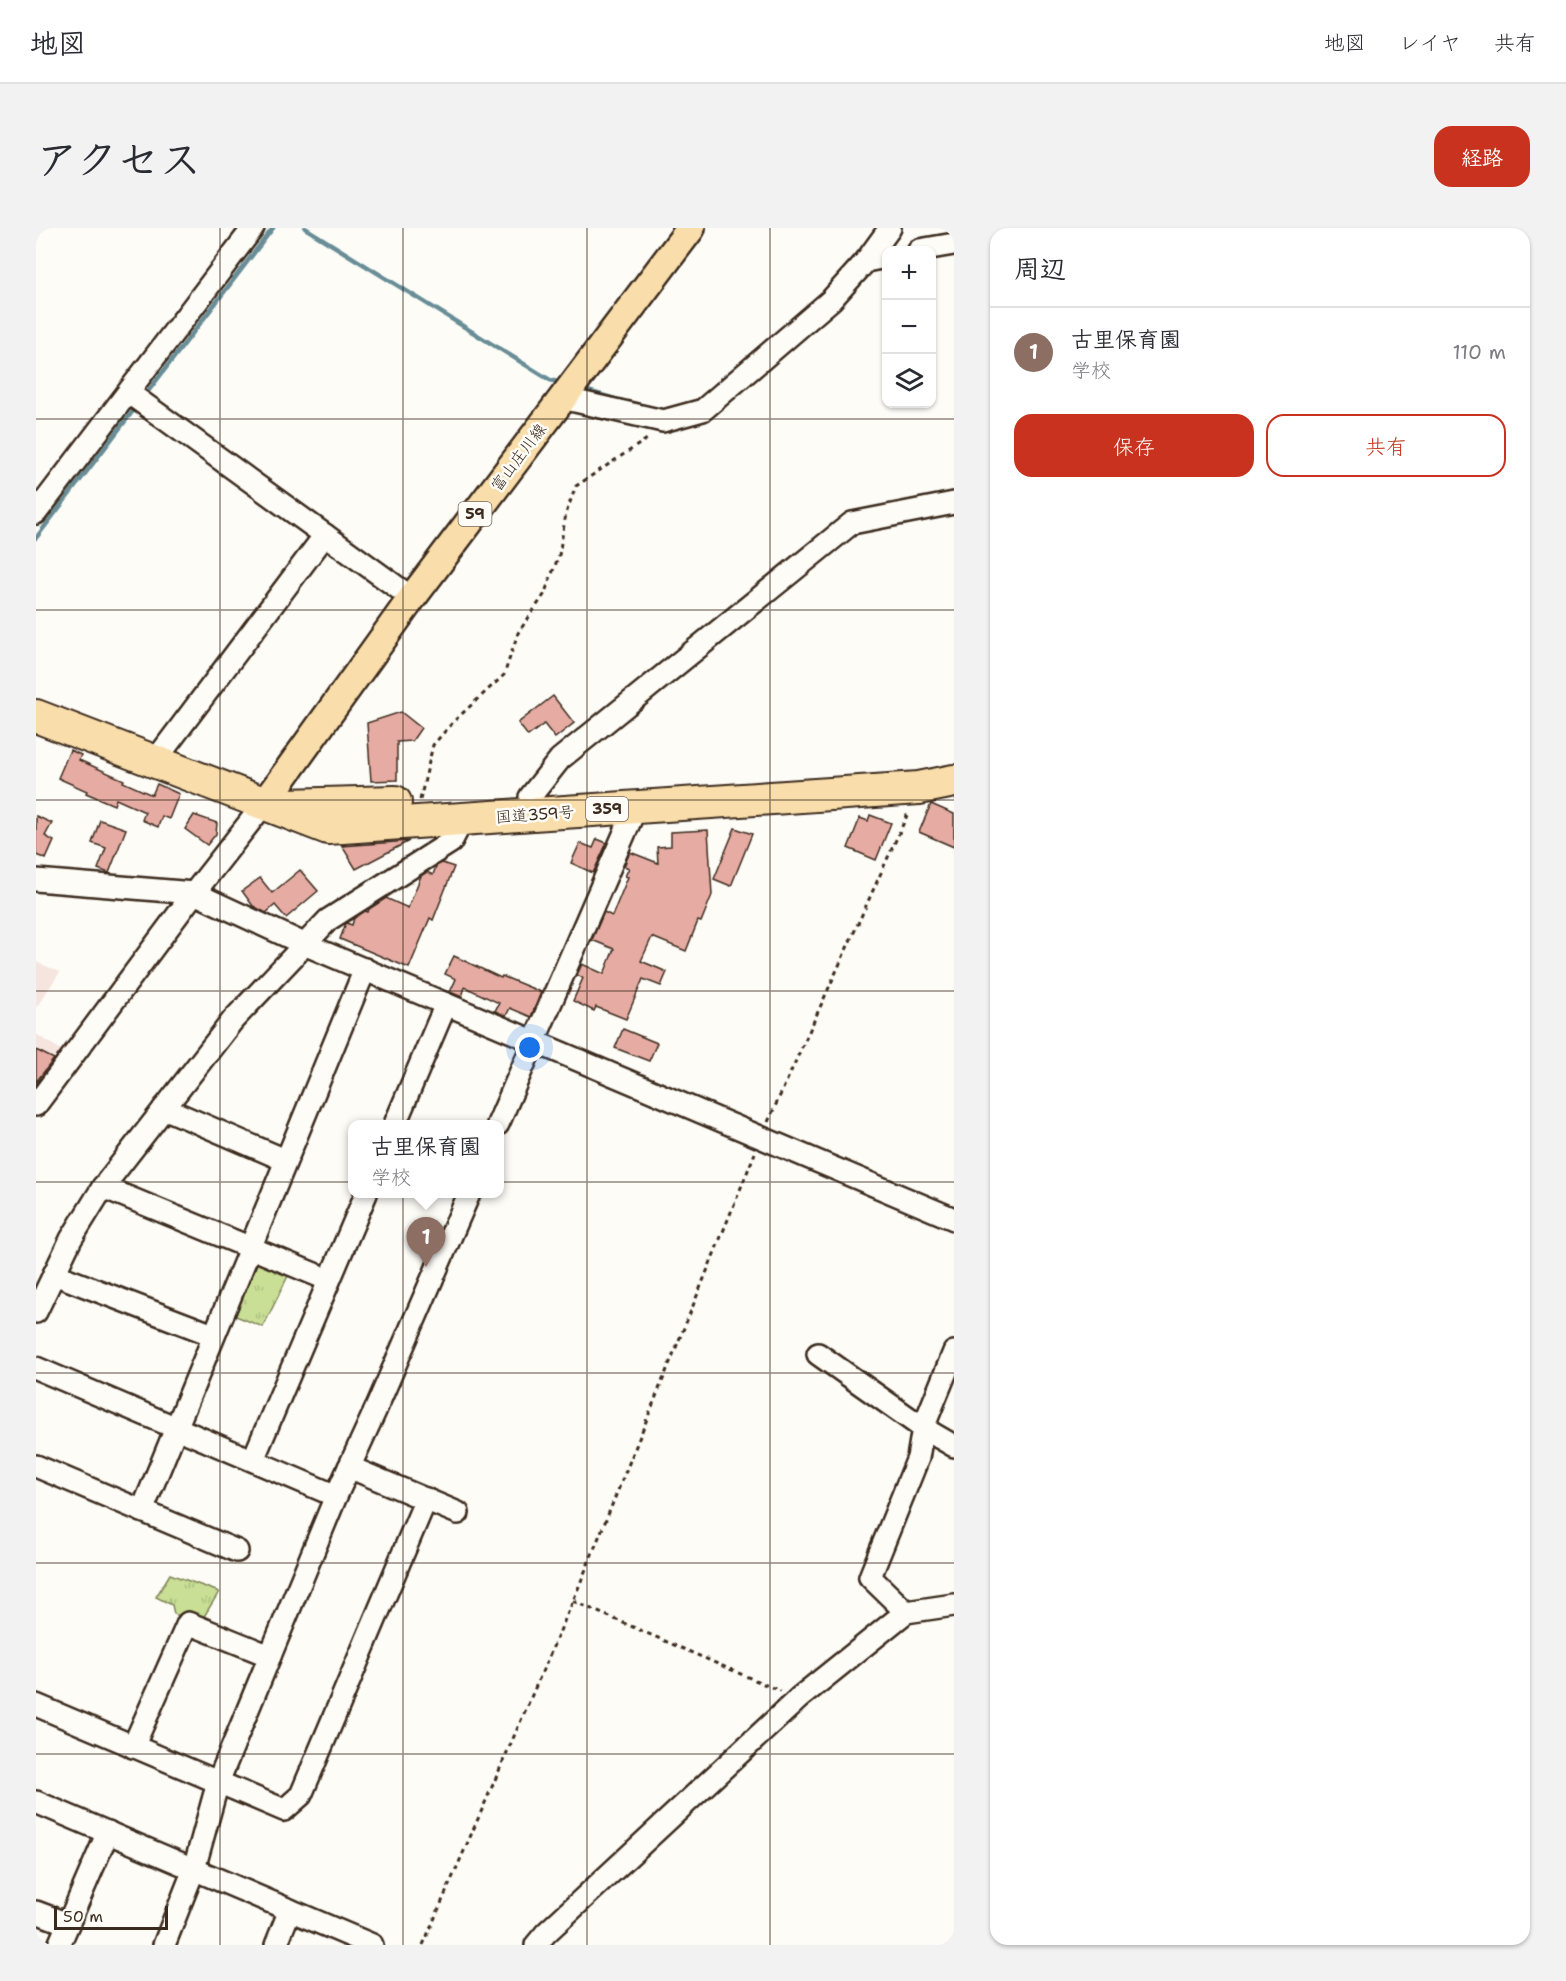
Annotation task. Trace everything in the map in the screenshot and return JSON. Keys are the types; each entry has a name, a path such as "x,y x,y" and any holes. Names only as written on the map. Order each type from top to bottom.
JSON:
{"highway":[{"name":"国道359号","path":"36,716 328,828 919,788 954,781"},
{"name":"国道359号","path":"264,804 321,805 530,797 919,772 954,765"}],"main road":[{"name":"富山庄川線","path":"264,804 412,598 691,228"}],"street":[{"path":"36,513 253,228"},
{"path":"562,398 663,421 703,410 876,259 890,228"},
{"path":"936,247 954,244"},
{"path":"129,393 412,598"},
{"path":"530,797 560,759 852,523 954,503"},
{"path":"154,761 325,535"},
{"path":"36,1105 194,893 264,804"},
{"path":"500,1120 636,807"},
{"path":"36,1312 71,1239 103,1187 233,1020 328,920 451,842 463,819"},
{"path":"36,880 194,893 304,944 954,1219"},
{"path":"142,1511 365,969"},
{"path":"397,1120 446,1004"},
{"path":"164,1108 285,1160"},
{"path":"103,1187 329,1280"},
{"path":"253,1460 364,1198"},
{"path":"164,1945 194,1869 218,1782 336,1496 467,1198"},
{"path":"54,1274 213,1335"},
{"path":"906,1612 870,1576 918,1458 923,1428 954,1352"},
{"path":"818,1354 923,1428 954,1446"},
{"path":"36,1368 336,1496"},
{"path":"36,1466 237,1551"},
{"path":"349,1467 458,1513"},
{"path":"36,1705 284,1810 301,1795 426,1499"},
{"path":"536,1945 546,1933 799,1698 906,1612 954,1605"},
{"path":"133,1746 188,1623 270,1656"},
{"path":"36,1802 372,1945"},
{"path":"59,1945 108,1832"},
{"path":"276,1945 290,1910"},
{"path":"36,1912 68,1924"}],"path":[{"path":"420,801 433,745 454,721 504,675 518,633 544,595 559,555 566,513 576,486 653,435"},
{"path":"423,1945 573,1601 762,1137 919,788"},
{"path":"573,1601 799,1698"}],"shaded area":[{"path":"36,962 60,972 36,1008"},
{"path":"36,1034 61,1050 36,1085"}],"green space":[{"path":"255,1260 289,1274 263,1327 231,1314"},
{"path":"170,1574 219,1592 200,1623 174,1614 172,1605 156,1597"}],"building":[{"path":"553,696 574,723 555,738 544,724 528,736 518,723"},
{"path":"401,712 421,728 412,741 397,742 397,780 371,781 367,723"},
{"path":"70,750 81,755 79,760 152,795 157,784 179,794 169,819 162,816 158,827 142,820 145,812 116,799 114,805 58,778"},
{"path":"931,804 954,814 954,847 919,832"},
{"path":"194,815 217,823 216,834 207,845 185,829"},
{"path":"870,815 891,823 876,860 848,848 860,818 868,821"},
{"path":"36,816 52,823 45,836 54,841 46,859 36,855"},
{"path":"100,820 126,829 109,873 98,869 106,848 92,843"},
{"path":"735,828 752,834 731,886 714,879"},
{"path":"708,830 712,895 701,922 698,921 686,951 652,937 641,961 667,972 661,986 643,979 626,1019 596,1007 594,1011 573,1001 583,978 577,975 582,964 604,974 614,949 592,940 604,912 612,916 628,877 625,876 629,868 624,866 630,852 658,863 657,847 671,846 671,832"},
{"path":"597,839 607,843 593,873 571,863 580,843 593,848"},
{"path":"409,841 356,869 342,846"},
{"path":"442,863 454,867 433,920 430,918 409,968 340,939 346,923 352,925 354,918 365,911 368,912 386,898 408,908 421,876 427,872 433,875 436,866"},
{"path":"300,870 318,891 286,918 275,905 266,913 253,906 242,891 260,878 272,893"},
{"path":"454,956 501,978 502,976 541,992 531,1017 510,1008 506,1016 495,1011 499,1003 465,987 462,997 450,992 456,979 445,974"},
{"path":"623,1029 657,1043 649,1061 615,1048"},
{"path":"36,1050 54,1059 36,1082"}],"waterway":[{"path":"143,398 273,228"},
{"path":"305,228 550,380 561,383"},
{"path":"714,387 756,351"},
{"path":"581,389 622,401"},
{"path":"36,538 136,407"}],"place":[{"name":"古里保育園","path":"426,1267"}]}
